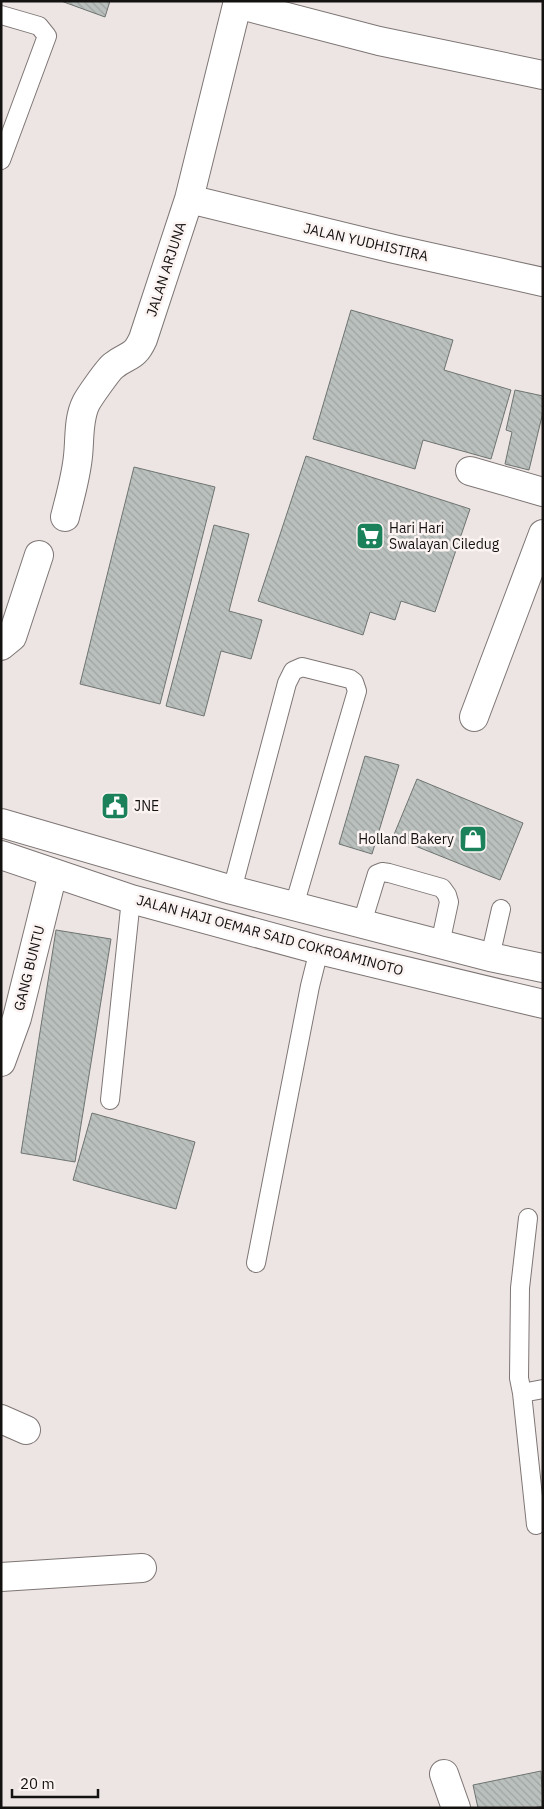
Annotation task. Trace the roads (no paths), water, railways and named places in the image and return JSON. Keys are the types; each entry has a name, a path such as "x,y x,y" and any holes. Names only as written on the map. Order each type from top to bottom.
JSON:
{"street":[{"path":"238,2 379,40 543,75"},
{"name":"JALAN ARJUNA","path":"65,516 78,457 80,430 86,403 112,366 132,356 138,350 143,339 189,199 238,2"},
{"name":"JALAN YUDHISTIRA","path":"189,199 394,249 543,282"},
{"path":"470,472 543,492"},
{"path":"474,717 543,534"},
{"path":"1,646 12,637 39,555"},
{"path":"1,823 232,890 440,944 543,968"},
{"name":"JALAN HAJI OEMAR SAID COKROAMINOTO","path":"1,855 131,899 319,950 543,1004"},
{"name":"GANG BUNTU","path":"1,1062 17,1018 53,873"},
{"path":"1,1419 26,1430"},
{"path":"1,1577 142,1568"},
{"path":"444,1774 456,1808"}],"lane":[{"path":"1,15 39,26 47,36 1,160"},
{"path":"232,890 287,683 293,671 302,667 350,679 354,682 357,690 294,906"},
{"path":"362,924 377,874 382,872 389,873 442,888 448,895 449,902 440,944"},
{"path":"110,1100 131,899"},
{"path":"490,956 501,909"},
{"path":"256,1263 310,986 319,950"},
{"path":"528,1218 520,1288 519,1378 536,1525"},
{"path":"522,1393 543,1389"}],"place":[{"name":"Hari Hari Swalayan Ciledug","path":"370,536"},
{"name":"JNE","path":"115,806"},
{"name":"Holland Bakery","path":"473,839"}]}
